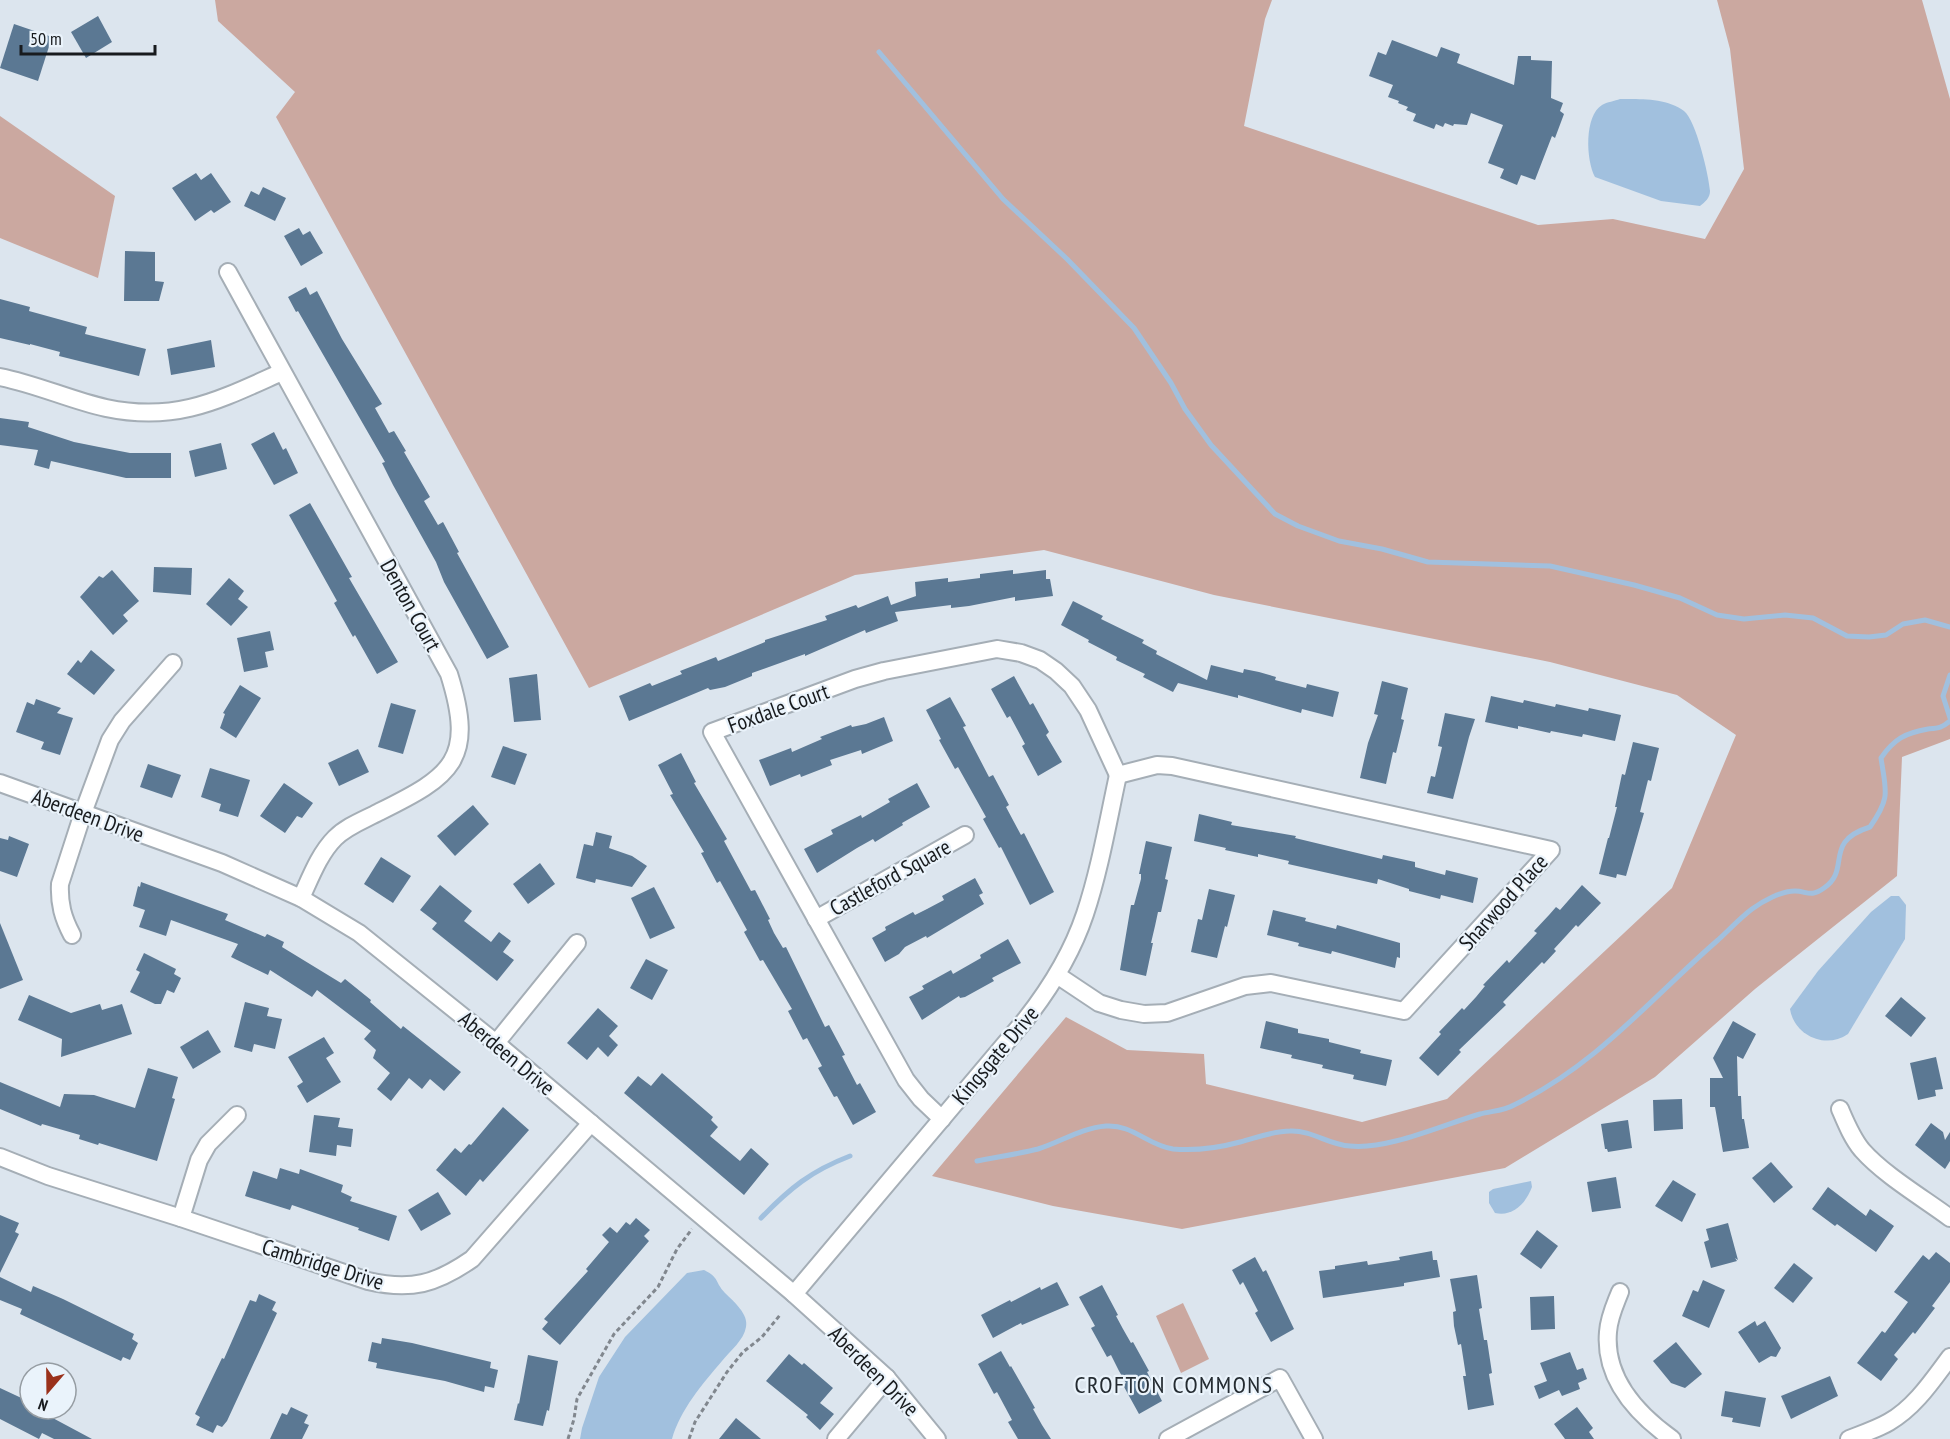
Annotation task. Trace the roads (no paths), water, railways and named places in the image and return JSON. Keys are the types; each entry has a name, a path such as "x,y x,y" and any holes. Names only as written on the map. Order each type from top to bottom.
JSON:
{"street":[{"name":"Denton Court","path":"228,272 449,674 460,718 461,734 457,752 447,769 419,792 347,828 334,839 300,898"},
{"path":"0,377 105,408 154,413 181,411 213,403 282,372"},
{"name":"Foxdale Court","path":"942,1119 921,1099 906,1080 712,732 855,679 884,671 997,649 1021,653 1040,660 1072,686 1088,710 1118,775"},
{"path":"72,935 63,916 59,899 60,884 82,813 110,740 122,721 173,663"},
{"name":"Sharwood Place","path":"1057,975 1099,1003 1144,1014 1167,1013 1245,986 1271,983 1404,1011 1551,850 1172,766 1156,765 1118,775"},
{"name":"Kingsgate Drive","path":"794,1294 1026,1019 1057,975 1084,916 1094,884 1118,775"},
{"name":"Aberdeen Drive","path":"0,783 222,863 300,898 359,933 496,1043 794,1294 887,1378 937,1439"},
{"name":"Castleford Square","path":"816,919 965,835"},
{"path":"496,1043 577,943"},
{"path":"1840,1109 1850,1132 1862,1150 1950,1218"},
{"path":"181,1218 199,1160 208,1144 237,1115"},
{"name":"Cambridge Drive","path":"0,1157 48,1176 368,1281 390,1286 410,1286 430,1282 450,1274 472,1259 591,1123"},
{"path":"1620,1292 1611,1316 1608,1333 1609,1351 1614,1371 1623,1391 1636,1408 1672,1439"},
{"path":"1850,1439 1888,1423 1906,1410 1923,1393 1950,1357"},
{"path":"836,1439 887,1378"},
{"path":"1168,1439 1280,1378 1314,1439"}],"water":[{"path":"1620,99 1662,101 1677,107 1689,116 1701,149 1710,191 1709,196 1700,206 1661,201 1595,177 1590,160 1588,139 1592,118 1602,105"},
{"path":"1891,896 1899,896 1906,905 1905,939 1848,1034 1839,1039 1821,1040 1804,1033 1793,1018 1790,1009 1818,971 1871,912"},
{"path":"1531,1181 1532,1187 1518,1208 1508,1213 1495,1213 1489,1203 1489,1192 1493,1189"},
{"path":"704,1270 715,1278 740,1308 745,1317 746,1327 740,1341 693,1397 672,1439 580,1439 599,1377 625,1337 687,1273"}],"waterway":[{"path":"879,52 1003,199 1067,259 1134,328 1171,383 1185,409 1211,445 1275,514 1298,526 1339,541 1382,549 1428,562 1550,566 1680,598 1717,615 1744,619 1785,615 1813,618 1847,636 1886,635 1903,624 1925,620 1950,627"},
{"path":"1950,675 1943,696 1950,718"},
{"path":"977,1161 1038,1149 1080,1132 1106,1126 1124,1128 1156,1144 1173,1149 1190,1150 1215,1147 1284,1131 1298,1131 1342,1145 1365,1146 1398,1141 1480,1114 1510,1107 1544,1089 1598,1050 1752,909 1784,893 1819,891 1832,881 1846,840 1855,833 1870,827 1884,801 1885,787 1881,758 1886,751 1906,735 1940,727 1950,721"},
{"path":"761,1218 802,1181 850,1156"}],"district":[{"name":"CROFTON COMMONS","path":"1174,1385"}]}
